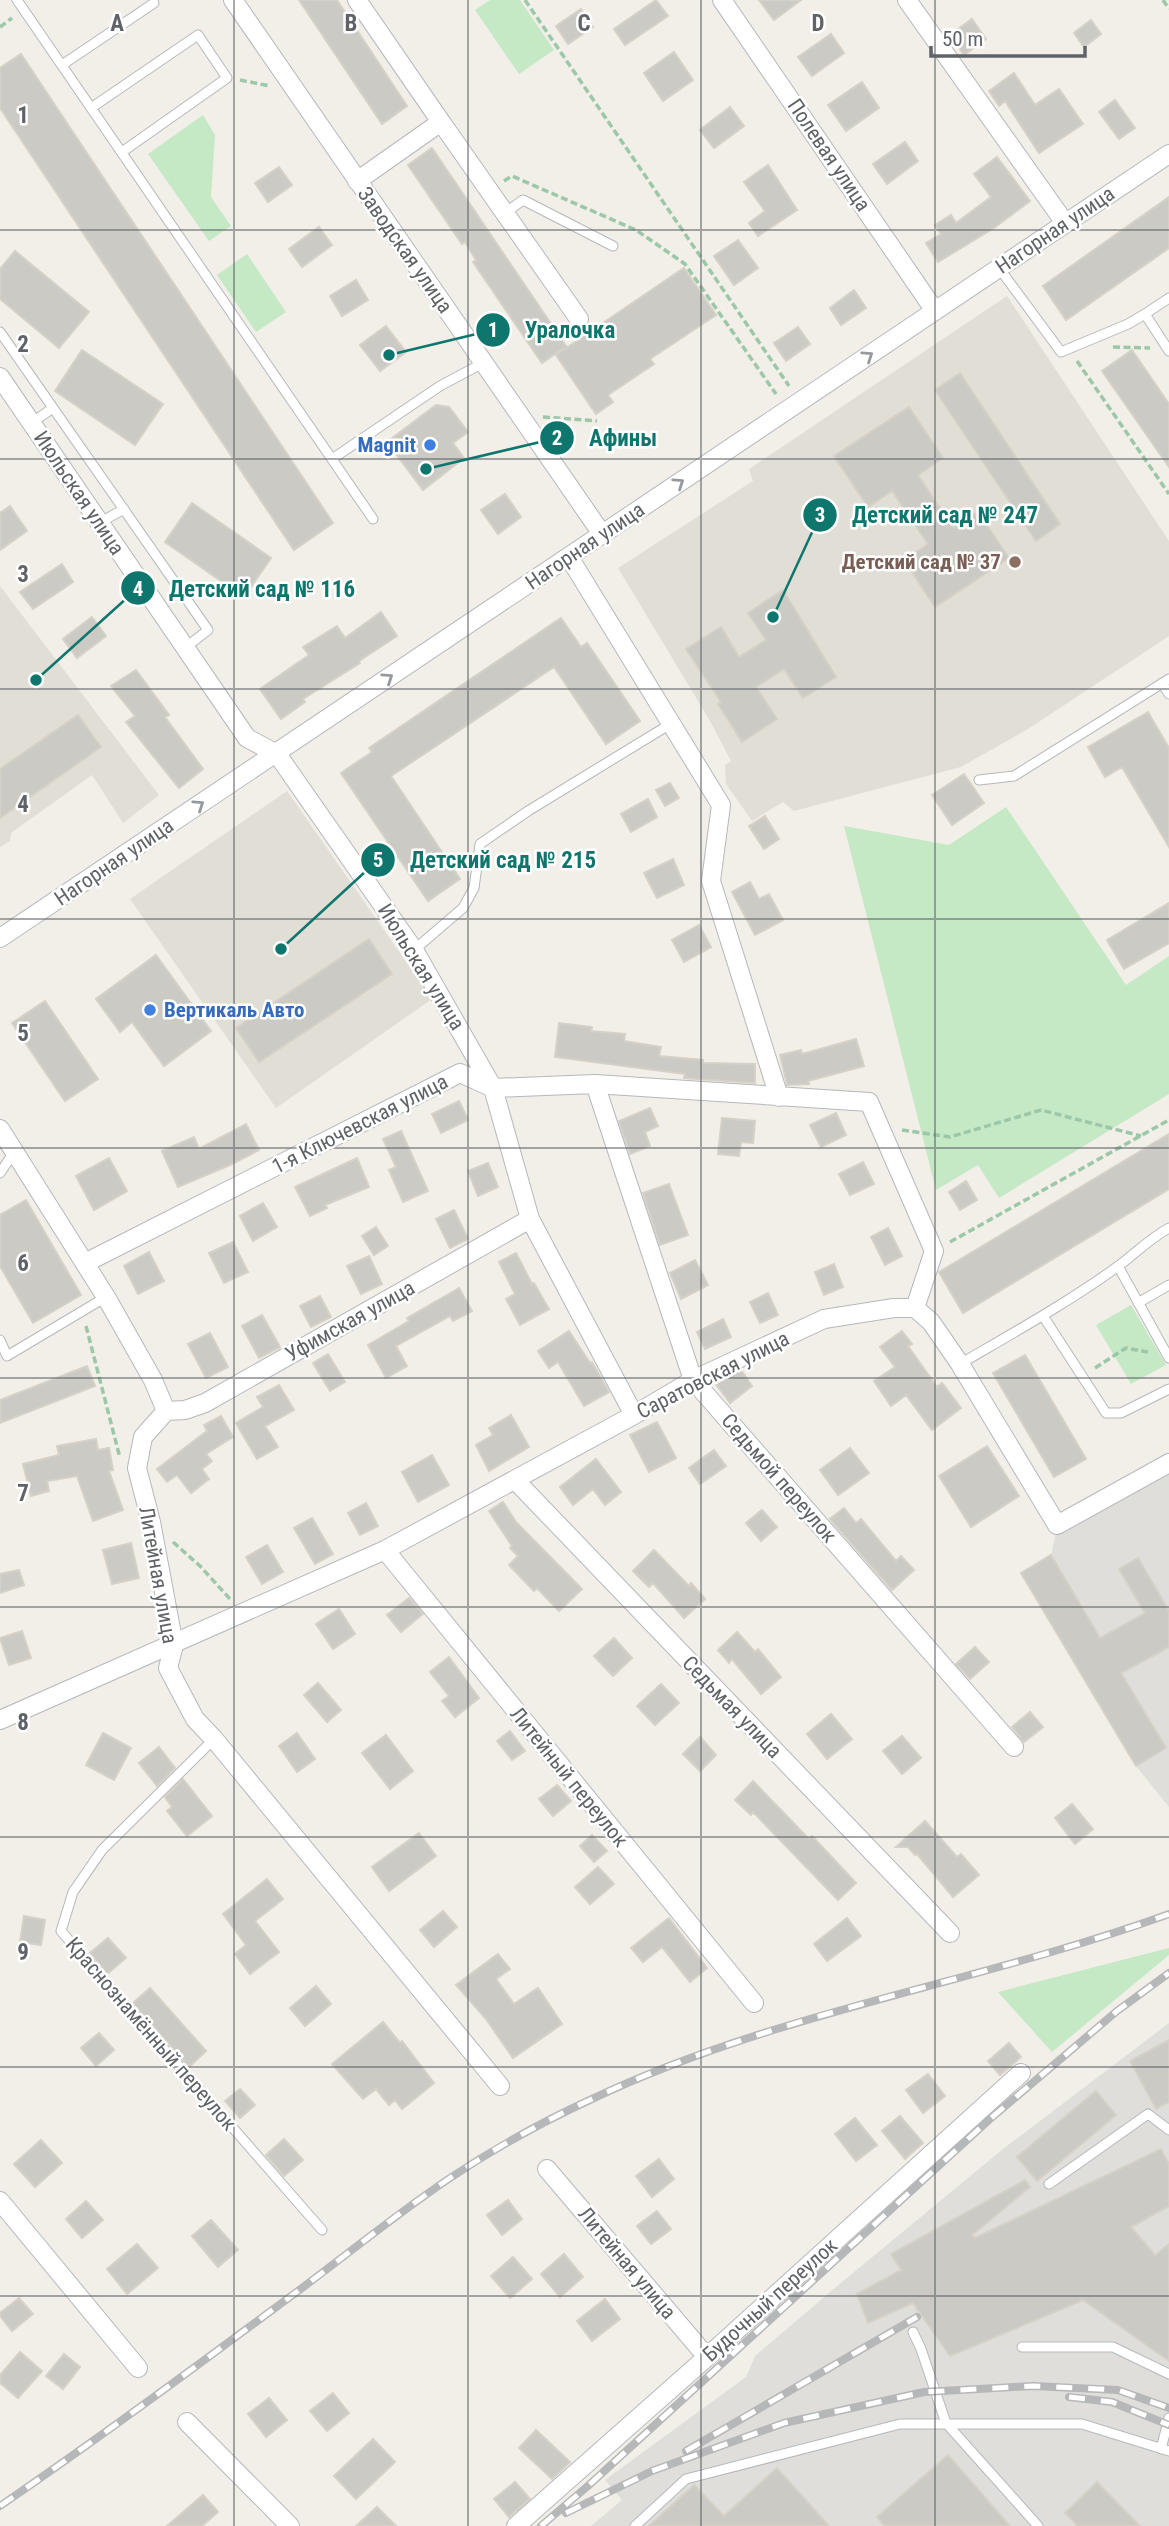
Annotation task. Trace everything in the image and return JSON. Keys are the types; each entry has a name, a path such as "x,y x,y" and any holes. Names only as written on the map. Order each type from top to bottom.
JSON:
{"street":[{"name":"Заводская улица","path":"233,0 602,534"},
{"path":"357,0 579,318"},
{"name":"Полевая улица","path":"722,0 935,311"},
{"path":"907,0 1065,223"},
{"path":"357,181 440,122"},
{"name":"Нагорная улица","path":"0,938 1169,154"},
{"name":"Июльская улица","path":"0,377 247,738 277,754 414,950 492,1088"},
{"path":"569,556 721,805 711,881 779,1097"},
{"name":"1-я Ключевская улица","path":"85,1263 460,1073 492,1088 595,1084 869,1102 934,1251"},
{"name":"Седьмой переулок","path":"595,1084 693,1380 1014,1747"},
{"path":"492,1088 530,1219 634,1415"},
{"path":"0,1129 106,1297 153,1380 166,1411"},
{"name":"Уфимская улица","path":"166,1411 205,1403 530,1219"},
{"path":"934,1251 915,1308 931,1322 960,1364 1057,1525 1169,1463"},
{"name":"Саратовская улица","path":"0,1720 385,1550 634,1415 693,1380 824,1319 894,1308 915,1308"},
{"name":"Литейная улица","path":"166,1411 144,1437 137,1468 151,1522 174,1645 168,1668 195,1719 500,2086"},
{"name":"Седьмая улица","path":"515,1480 950,1933"},
{"name":"Литейный переулок","path":"385,1550 754,2003"},
{"name":"Будочный переулок","path":"516,2526 1021,2073"},
{"name":"Литейная улица","path":"547,2169 707,2357"},
{"path":"0,2201 138,2368"},
{"path":"187,2422 290,2526"}],"lane":[{"path":"17,0 373,519"},
{"path":"62,65 154,3"},
{"path":"91,108 198,35 227,78 121,152"},
{"path":"505,213 523,200 613,246"},
{"path":"999,268 1062,352 1128,324 1169,298"},
{"path":"1145,314 1169,350"},
{"path":"0,332 208,630 185,648"},
{"path":"332,459 440,386 483,363"},
{"path":"31,423 53,408"},
{"path":"99,523 124,509"},
{"path":"979,780 1014,776 1166,681 1169,694"},
{"path":"414,950 463,908 474,888 480,844 528,811 673,723"},
{"path":"0,1173 14,1152"},
{"path":"960,1364 1043,1316 1169,1228"},
{"path":"1118,1266 1168,1357"},
{"path":"1138,1303 1169,1285"},
{"path":"0,1340 7,1356 106,1297"},
{"path":"1043,1316 1106,1413 1121,1413 1169,1389"},
{"name":"Краснознамённый переулок","path":"214,1739 102,1850 73,1892 61,1931 322,2230"},
{"path":"1049,2184 1148,2115 1169,2130"},
{"path":"913,2332 922,2349 946,2423 1038,2526"},
{"path":"1021,2347 1113,2347 1169,2374"},
{"path":"635,2526 686,2479 900,2424 1082,2424 1165,2450 1169,2418"}],"path":[{"path":"525,0 794,406"},
{"path":"1163,0 1169,9"},
{"path":"227,78 295,91"},
{"path":"489,190 512,176 636,230 685,264 794,406"},
{"path":"1106,348 1131,346 1169,350"},
{"path":"1069,349 1169,494"},
{"path":"519,415 597,421"},
{"path":"880,1127 950,1137 1041,1110 1141,1136"},
{"path":"934,1251 1169,1121"},
{"path":"1082,1376 1126,1348 1168,1357"},
{"path":"151,1522 200,1566 243,1614"}],"shaded area":[{"name":"Детский сад № 37","path":"1007,296 1169,541 1169,636 1028,729 961,767 794,811 783,802 752,821 726,784 725,765 731,761 710,721 618,568 753,481 749,469"},
{"path":"0,586 159,795 123,823 92,775 11,833 10,841 0,847"},
{"path":"287,791 432,999 276,1108 130,899"},
{"path":"1169,1470 1169,1807 1136,1766 1021,1573 1051,1555 1056,1533"},
{"path":"1169,2023 1169,2526 591,2526 622,2500 605,2480 746,2377 755,2356 836,2287 1003,2149"}],"green space":[{"path":"490,0 520,0 554,50 519,74 475,10"},
{"path":"203,115 215,135 211,197 231,226 209,241 148,154"},
{"path":"247,254 286,312 256,332 217,275"},
{"path":"1006,807 1126,985 1169,956 1169,1094 999,1198 978,1165 936,1190 844,826 949,845"},
{"path":"1131,1305 1166,1365 1131,1384 1096,1325"},
{"path":"1169,1948 1169,1955 1052,2052 998,1992"}],"building":[{"path":"299,0 337,0 407,106 382,124"},
{"path":"656,0 668,16 625,45 614,29"},
{"path":"759,0 801,0 774,20"},
{"path":"581,9 593,27 568,44 556,26"},
{"path":"972,19 986,39 964,55 950,35"},
{"path":"1091,20 1101,34 1084,47 1074,33"},
{"path":"831,34 844,53 812,76 798,57"},
{"path":"674,52 693,80 663,101 644,73"},
{"path":"21,54 333,523 294,550 0,108 0,68"},
{"path":"1014,73 1035,105 1059,89 1083,124 1039,153 1005,101 999,106 989,91"},
{"path":"862,82 879,108 846,131 828,105"},
{"path":"1115,100 1135,128 1119,139 1099,112"},
{"path":"730,107 744,126 714,148 700,130"},
{"path":"905,142 918,161 887,184 873,164"},
{"path":"432,148 566,346 542,363 473,262 476,260 465,242 462,244 408,165"},
{"path":"997,157 1030,201 994,228 938,262 926,243 941,234 935,225 951,215 956,223 991,197 974,174"},
{"path":"768,165 797,210 758,236 749,223 765,211 744,182"},
{"path":"279,167 292,185 268,202 255,183"},
{"path":"1169,197 1169,248 1066,320 1043,286"},
{"path":"319,227 332,245 302,267 289,249"},
{"path":"738,240 758,268 734,285 714,256"},
{"path":"15,251 89,312 59,348 0,299 0,269"},
{"path":"684,268 716,315 650,359 654,364 608,395 613,402 596,414 556,355"},
{"path":"356,280 368,300 342,316 330,296"},
{"path":"854,290 866,308 841,325 830,308"},
{"path":"386,326 406,352 380,371 360,345"},
{"path":"798,327 810,344 786,361 774,343"},
{"path":"82,350 163,404 135,445 55,391"},
{"path":"1132,350 1169,404 1169,467 1102,371"},
{"path":"960,373 1060,524 1036,541 935,390"},
{"path":"436,405 449,407 468,432 453,443 464,458 423,490 387,442"},
{"path":"909,407 943,458 918,475 953,528 978,512 1009,558 935,607 904,560 928,544 892,491 868,507 834,456"},
{"path":"505,494 521,517 498,534 481,510"},
{"path":"192,503 271,558 244,597 165,542"},
{"path":"10,506 27,531 0,550 0,513"},
{"path":"62,564 73,582 33,609 20,592"},
{"path":"783,590 836,677 803,698 784,669 756,687 777,719 742,742 718,704 721,702 686,649 721,627 739,657 766,640 748,613"},
{"path":"381,612 397,636 303,699 305,702 281,719 260,689 309,655 303,647 337,626 345,638"},
{"path":"92,617 106,636 77,658 63,639"},
{"path":"561,618 581,647 587,643 640,721 606,744 554,667 391,776 460,879 428,901 341,773 372,752 369,748"},
{"path":"136,670 169,715 165,717 203,769 179,788 126,722 135,716 111,686"},
{"path":"1148,712 1169,748 1169,847 1122,767 1105,777 1088,747"},
{"path":"78,715 101,747 0,818 0,769"},
{"path":"964,774 984,803 952,825 932,795"},
{"path":"670,783 679,798 665,806 656,790"},
{"path":"648,799 657,817 631,832 621,814"},
{"path":"765,816 779,839 764,849 749,826"},
{"path":"673,859 684,885 657,898 644,873"},
{"path":"750,882 759,899 769,894 783,920 755,935 732,892"},
{"path":"1169,903 1169,943 1124,969 1107,940"},
{"path":"699,925 711,947 684,962 672,940"},
{"path":"369,939 392,974 259,1062 236,1028"},
{"name":"Вертикаль Авто","path":"156,955 211,1031 164,1066 132,1022 120,1032 96,999"},
{"path":"45,1001 98,1079 65,1101 12,1023"},
{"path":"559,1023 592,1027 591,1031 625,1034 624,1041 661,1047 659,1056 703,1060 703,1063 755,1064 755,1083 684,1078 685,1074 555,1057"},
{"path":"856,1039 864,1066 808,1081 809,1084 787,1085 780,1055 801,1050 802,1054"},
{"path":"459,1101 468,1120 441,1133 432,1114"},
{"path":"650,1108 658,1126 645,1132 650,1146 630,1154 619,1121"},
{"path":"836,1113 846,1135 821,1147 810,1125"},
{"path":"722,1118 755,1121 753,1143 741,1142 739,1156 718,1154"},
{"path":"246,1124 259,1150 178,1187 162,1151 194,1137 199,1149"},
{"path":"401,1131 428,1191 403,1202 389,1170 396,1167 383,1139"},
{"path":"1169,1134 1169,1189 963,1313 939,1272"},
{"path":"109,1158 127,1191 94,1210 76,1176"},
{"path":"357,1158 369,1187 325,1205 327,1208 310,1216 295,1187"},
{"path":"863,1162 874,1184 850,1195 839,1174"},
{"path":"488,1163 498,1187 478,1196 468,1171"},
{"path":"966,1181 977,1200 960,1210 949,1192"},
{"path":"669,1184 688,1235 660,1245 643,1193"},
{"path":"26,1200 81,1295 33,1323 0,1266 0,1215"},
{"path":"263,1203 277,1227 253,1241 240,1216"},
{"path":"454,1210 468,1239 450,1248 436,1219"},
{"path":"376,1227 388,1246 374,1255 362,1236"},
{"path":"888,1228 902,1256 885,1265 871,1237"},
{"path":"233,1242 248,1272 224,1283 209,1253"},
{"path":"149,1252 164,1281 138,1294 124,1266"},
{"path":"516,1253 549,1309 520,1325 506,1299 515,1294 499,1262"},
{"path":"369,1256 382,1284 361,1294 347,1266"},
{"path":"695,1260 708,1285 681,1299 670,1273"},
{"path":"834,1264 843,1287 824,1295 815,1272"},
{"path":"459,1288 472,1311 453,1321 450,1316 396,1346 407,1366 386,1378 368,1345 409,1321 407,1318"},
{"path":"768,1293 778,1315 760,1323 750,1302"},
{"path":"320,1296 331,1317 311,1327 300,1306"},
{"path":"262,1315 280,1347 259,1358 242,1326"},
{"path":"723,1319 731,1337 705,1349 697,1332"},
{"path":"569,1331 590,1363 592,1362 609,1392 584,1406 558,1362 549,1368 538,1351"},
{"path":"902,1331 912,1344 908,1346 937,1387 942,1383 961,1408 932,1430 906,1395 891,1406 874,1381 895,1367 880,1347"},
{"path":"210,1333 228,1367 206,1378 188,1344"},
{"path":"328,1354 345,1382 330,1391 313,1363"},
{"path":"1025,1355 1086,1459 1054,1477 993,1373"},
{"path":"87,1366 95,1386 0,1423 0,1400"},
{"path":"741,1370 752,1386 730,1403 716,1384"},
{"path":"279,1385 294,1410 265,1426 278,1447 257,1459 236,1423 263,1407 257,1397"},
{"path":"511,1415 529,1447 489,1471 476,1445 493,1435 489,1428"},
{"path":"221,1416 233,1437 206,1454 212,1461 202,1469 209,1479 191,1493 177,1475 167,1482 157,1469 207,1431 204,1425"},
{"path":"657,1422 676,1458 649,1472 630,1435"},
{"path":"96,1439 98,1450 109,1448 113,1470 109,1471 123,1510 93,1521 77,1476 47,1481 49,1491 31,1496 23,1464 59,1455 57,1446"},
{"path":"987,1446 1019,1496 971,1527 939,1476"},
{"path":"850,1448 869,1473 838,1495 820,1470"},
{"path":"714,1450 726,1466 700,1484 689,1468"},
{"path":"432,1455 449,1485 418,1502 402,1472"},
{"path":"596,1459 621,1492 605,1505 593,1489 573,1505 560,1487"},
{"path":"503,1502 516,1522 582,1589 559,1611 537,1588 534,1591 509,1565 518,1556 510,1548 512,1546 489,1511"},
{"path":"366,1503 378,1526 360,1535 348,1513"},
{"path":"844,1508 856,1523 861,1519 896,1561 901,1556 914,1570 892,1590 830,1519"},
{"path":"762,1510 777,1527 761,1541 746,1523"},
{"path":"312,1518 333,1554 315,1564 294,1528"},
{"path":"131,1543 139,1578 112,1584 103,1550"},
{"path":"267,1545 283,1572 262,1584 246,1557"},
{"path":"654,1550 705,1599 684,1618 653,1583 649,1587 633,1571"},
{"path":"1051,1555 1100,1638 1145,1613 1119,1569 1138,1558 1169,1611 1169,1647 1121,1673 1166,1748 1136,1766 1021,1573"},
{"path":"19,1570 24,1585 0,1593 0,1574"},
{"path":"409,1598 423,1614 401,1632 387,1615"},
{"path":"339,1609 355,1634 333,1649 316,1624"},
{"path":"22,1631 31,1658 9,1665 0,1638"},
{"path":"737,1632 755,1652 758,1649 781,1677 761,1694 732,1659 729,1663 718,1650"},
{"path":"614,1638 632,1658 613,1676 594,1656"},
{"path":"975,1647 989,1662 970,1679 956,1664"},
{"path":"449,1657 479,1698 455,1717 442,1701 449,1696 430,1672"},
{"path":"318,1683 341,1710 327,1722 304,1695"},
{"path":"661,1684 679,1703 655,1725 637,1706"},
{"path":"1030,1712 1043,1727 1024,1742 1012,1727"},
{"path":"831,1714 852,1739 827,1759 807,1734"},
{"path":"510,1731 525,1751 512,1760 497,1741"},
{"path":"103,1733 131,1748 114,1780 86,1765"},
{"path":"297,1733 315,1759 297,1772 279,1746"},
{"path":"386,1735 413,1771 390,1789 362,1753"},
{"path":"902,1736 921,1758 902,1774 883,1751"},
{"path":"700,1737 716,1755 700,1771 683,1754"},
{"path":"159,1747 175,1768 157,1786 139,1763"},
{"path":"183,1779 212,1816 187,1836 167,1811 172,1807 165,1797"},
{"path":"753,1781 809,1839 812,1836 856,1883 838,1900 753,1812 751,1815 735,1800"},
{"path":"557,1785 571,1801 553,1816 539,1799"},
{"path":"1072,1804 1093,1829 1075,1844 1055,1818"},
{"path":"925,1821 957,1857 961,1854 979,1875 953,1897 917,1854 908,1847 896,1847"},
{"path":"419,1833 436,1856 389,1891 372,1867"},
{"path":"592,1835 607,1851 594,1862 580,1846"},
{"path":"598,1867 614,1884 590,1904 575,1887"},
{"path":"267,1879 283,1899 255,1921 279,1952 250,1974 235,1954 246,1945 223,1914"},
{"path":"443,1911 457,1927 434,1947 420,1930"},
{"path":"24,1916 45,1920 41,1945 20,1942"},
{"path":"669,1918 707,1968 690,1982 662,1947 643,1962 631,1948"},
{"path":"847,1918 861,1936 827,1961 814,1944"},
{"path":"108,1938 126,1958 107,1974 90,1953"},
{"path":"498,1954 510,1969 496,1979 514,2004 538,1988 562,2024 513,2058 486,2019 456,1985"},
{"path":"316,1986 331,2004 305,2026 290,2008"},
{"path":"150,1988 206,2051 189,2067 133,2003"},
{"path":"383,2022 400,2043 402,2041 434,2083 402,2109 395,2100 389,2105 376,2089 363,2099 332,2064"},
{"path":"99,2033 114,2050 96,2066 81,2048"},
{"path":"1169,2040 1169,2102 1156,2109 1130,2061"},
{"path":"1009,2043 1021,2057 1000,2075 988,2061"},
{"path":"928,2074 945,2096 923,2113 906,2090"},
{"path":"240,2089 255,2105 240,2118 225,2101"},
{"path":"1096,2091 1116,2115 1037,2181 1017,2157"},
{"path":"900,2116 923,2143 905,2159 882,2131"},
{"path":"855,2118 877,2145 856,2161 835,2134"},
{"path":"284,2139 303,2160 284,2176 266,2155"},
{"path":"41,2140 62,2163 35,2187 14,2164"},
{"path":"1161,2149 1169,2164 1169,2206 1131,2227 1155,2255 1169,2244 1169,2361 1083,2300 950,2356 913,2303 868,2323 857,2294 901,2270 891,2254 1025,2180 1030,2187 972,2235 975,2238"},
{"path":"659,2159 674,2179 652,2197 636,2176"},
{"path":"508,2200 522,2219 502,2235 487,2215"},
{"path":"86,2201 103,2220 82,2238 66,2219"},
{"path":"657,2211 671,2229 651,2244 637,2226"},
{"path":"211,2220 238,2250 218,2267 192,2236"},
{"path":"137,2244 158,2268 127,2294 107,2269"},
{"path":"564,2254 583,2277 560,2297 541,2274"},
{"path":"513,2257 532,2279 510,2298 491,2276"},
{"path":"19,2298 33,2314 12,2331 0,2313"},
{"path":"605,2299 620,2319 592,2341 577,2321"},
{"path":"20,2352 42,2371 18,2398 0,2383 0,2375"},
{"path":"64,2354 80,2367 63,2389 46,2376"},
{"path":"333,2393 349,2413 327,2431 310,2411"},
{"path":"269,2398 287,2420 266,2437 248,2414"},
{"path":"536,2430 570,2462 552,2479 519,2448"},
{"path":"373,2439 395,2462 356,2499 334,2476"},
{"path":"948,2455 1010,2526 885,2526 877,2517"},
{"path":"777,2468 829,2526 649,2526 694,2485 724,2516"},
{"path":"515,2482 530,2499 509,2517 494,2499"},
{"path":"1097,2482 1140,2526 1078,2526 1065,2513"},
{"path":"203,2495 218,2512 202,2526 167,2526"},
{"path":"377,2507 396,2526 356,2526"}],"railway":[{"path":"0,2506 189,2371 428,2193 482,2157 555,2117 662,2069 733,2043 805,2020 1024,1960 1169,1914"},
{"path":"541,2526 990,2119 1117,2011 1169,1973"},
{"path":"686,2451 917,2317"},
{"path":"566,2513 652,2471 784,2423 924,2392 1033,2386 1118,2390 1169,2408"},
{"path":"1069,2397 1112,2402 1169,2425"}],"place":[{"name":"Уралочка","path":"389,355"},
{"name":"Magnit","path":"430,445"},
{"name":"Афины","path":"426,469"},
{"name":"Детский сад № 37","path":"1015,562"},
{"name":"Детский сад № 247","path":"773,617"},
{"name":"Детский сад № 116","path":"36,680"},
{"name":"Детский сад № 215","path":"281,949"},
{"name":"Вертикаль Авто","path":"150,1010"}]}
